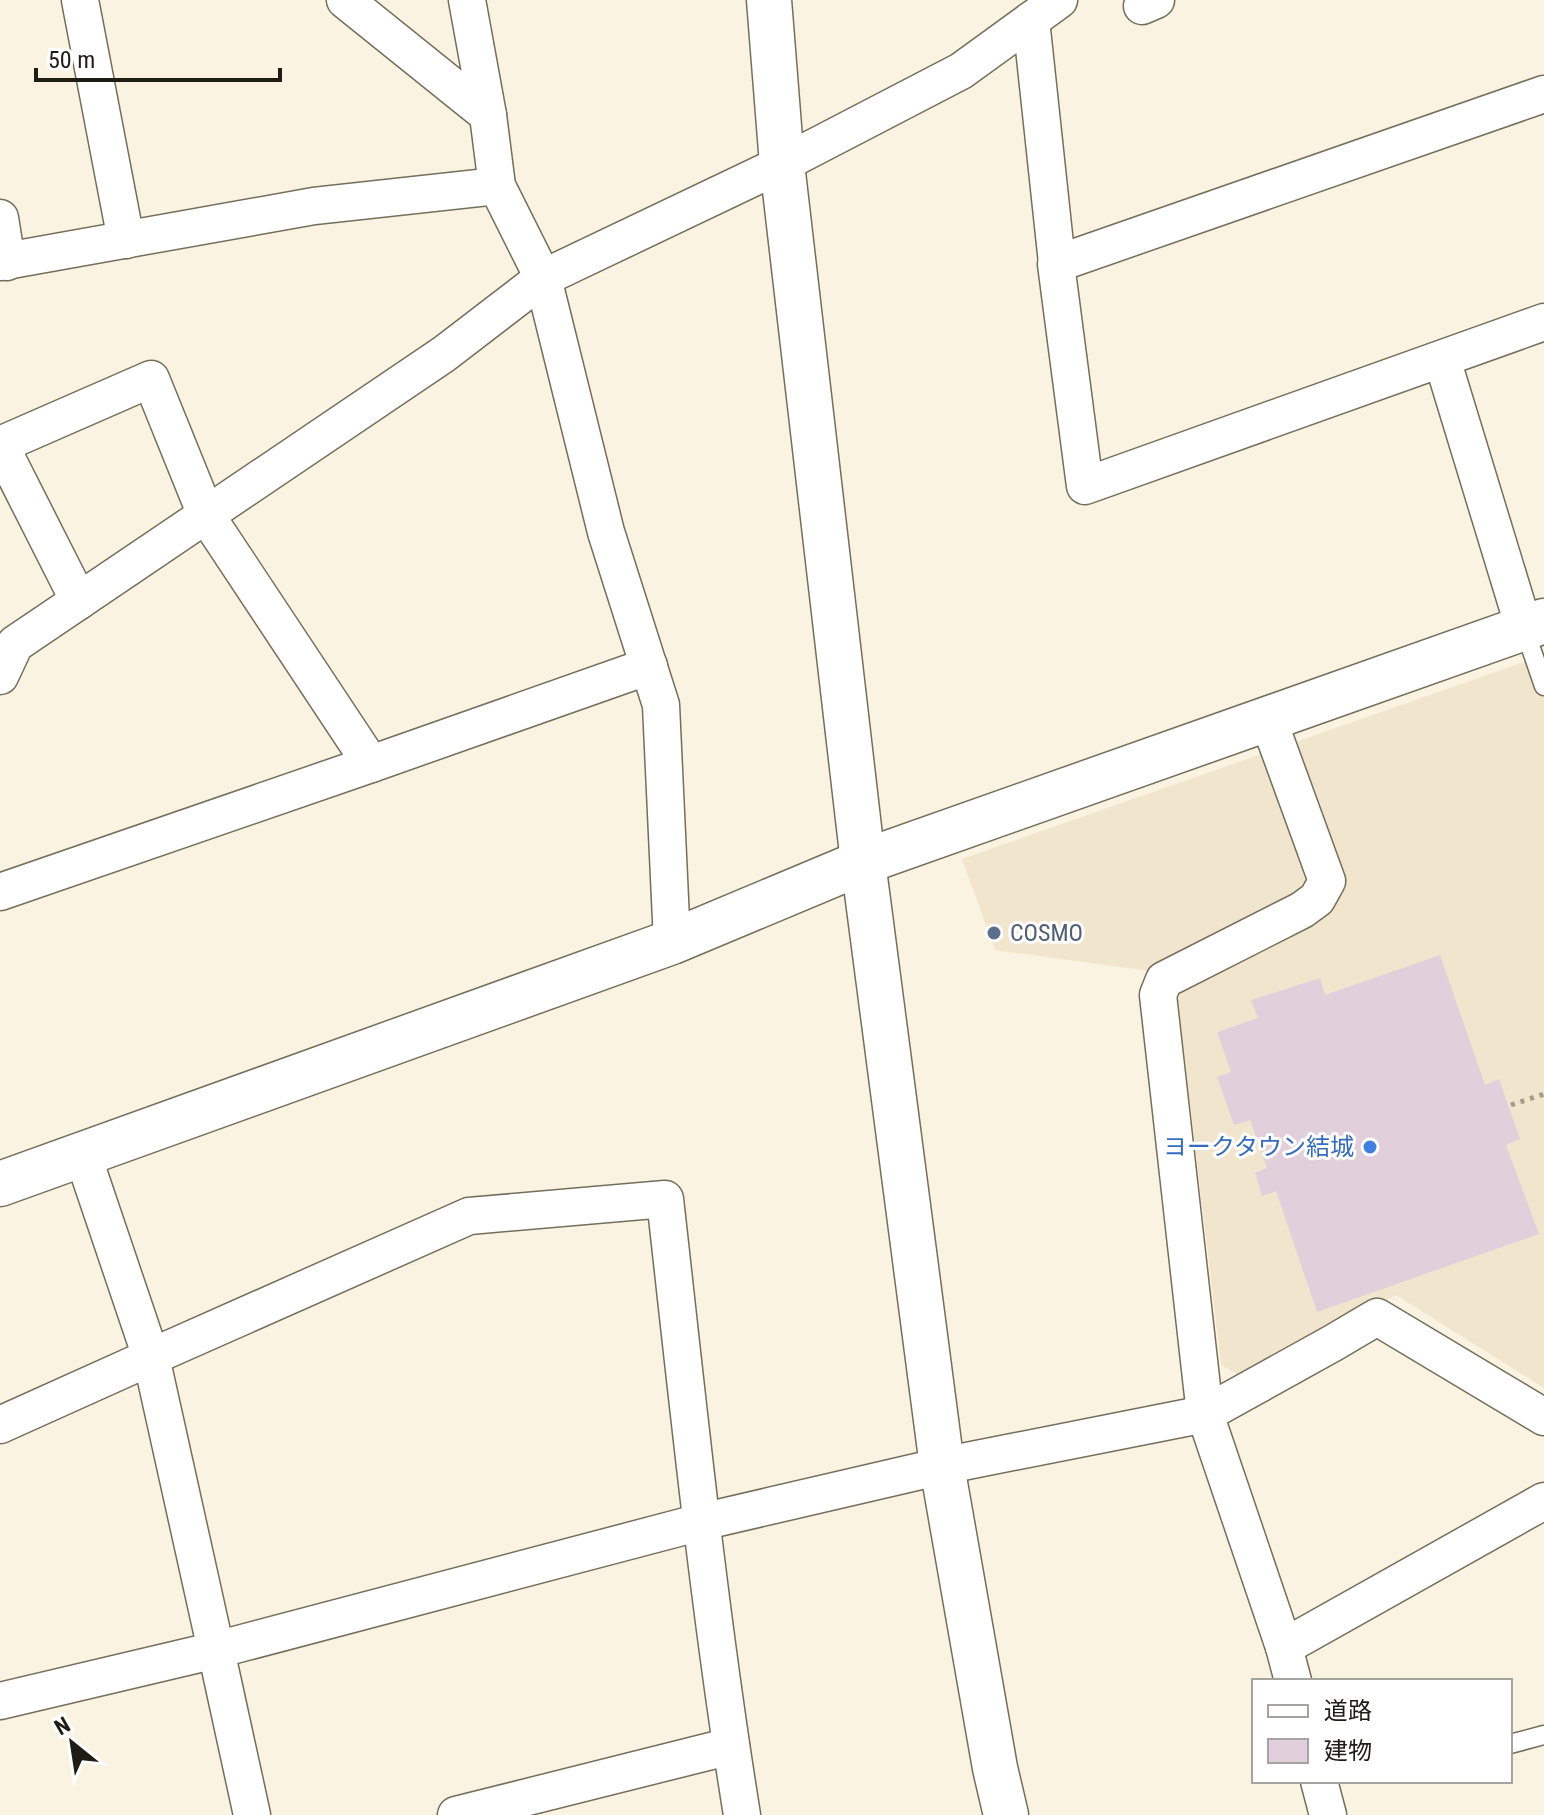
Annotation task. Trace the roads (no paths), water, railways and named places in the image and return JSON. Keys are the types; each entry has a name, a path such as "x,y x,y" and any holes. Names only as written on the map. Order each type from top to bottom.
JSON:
{"street":[{"path":"80,0 126,240"},
{"path":"345,0 488,115"},
{"path":"467,0 488,115 497,186 543,278 606,532 661,705 672,942"},
{"path":"769,0 782,164 863,862 942,1466 1006,1815"},
{"path":"0,676 15,644 444,354 543,278 782,164 961,71 1045,10"},
{"path":"1045,10 1057,263 1085,486 1544,322"},
{"path":"1057,263 1544,94"},
{"path":"0,218 4,262 314,206 497,186"},
{"path":"0,1184 672,942 863,862 1534,624 1442,359"},
{"path":"79,601 0,445 151,379 206,515 371,764"},
{"path":"0,892 649,666"},
{"path":"1268,719 1327,881 1317,899 1302,910 1164,980 1158,995 1205,1414 1288,1664 1544,1501"},
{"path":"82,1153 151,1357 252,1815"},
{"path":"0,1425 469,1216 665,1199 701,1522 742,1815"},
{"path":"0,1701 216,1650 701,1522 942,1466 1205,1414 1377,1317 1544,1417"},
{"path":"456,1815 731,1746"},
{"path":"1320,1783 1328,1815"}],"lane":[{"path":"1534,624 1544,686"},
{"path":"1512,1743 1544,1735"}],"place":[{"name":"COSMO","path":"994,933"},
{"name":"ヨークタウン結城","path":"1370,1147"}]}
